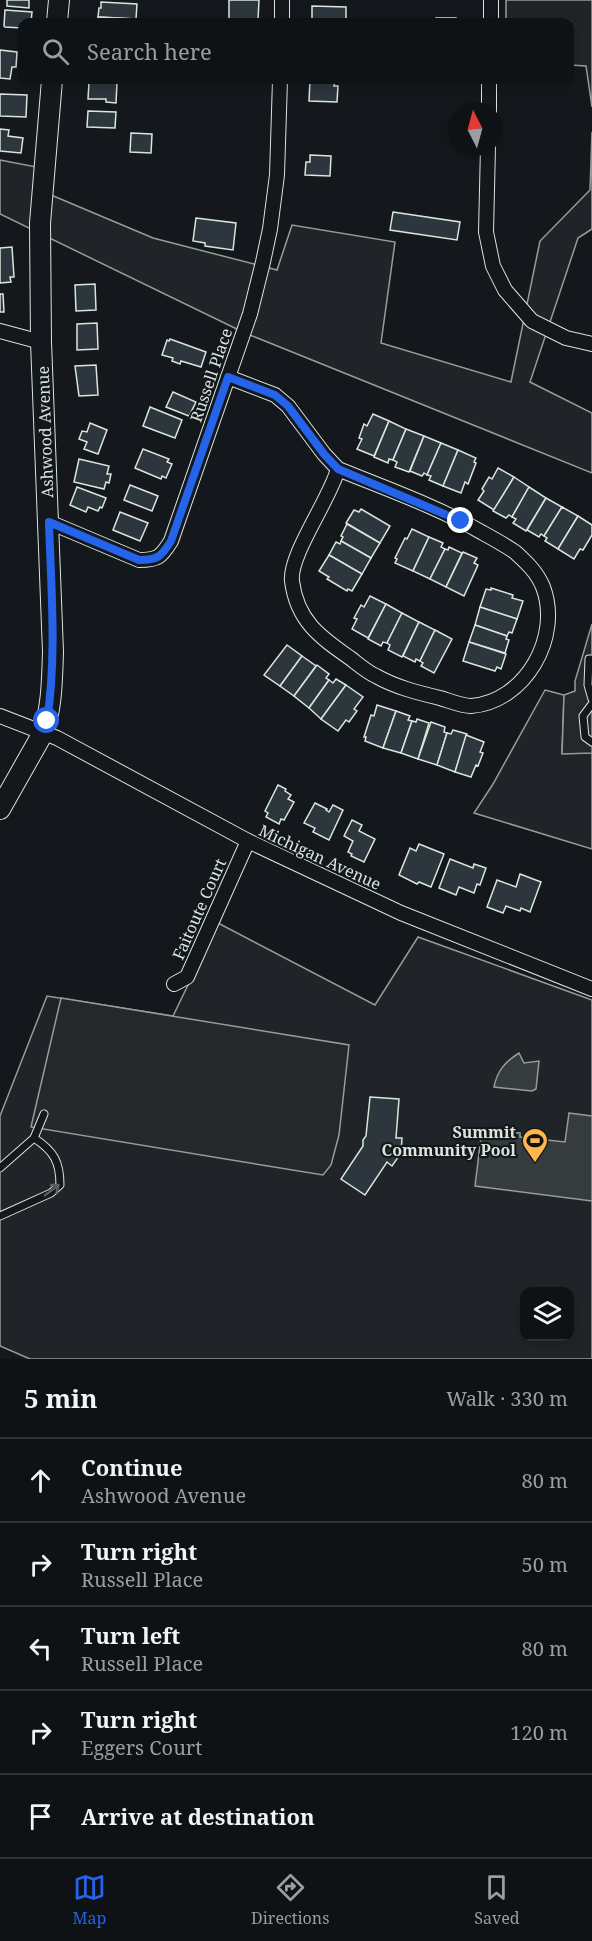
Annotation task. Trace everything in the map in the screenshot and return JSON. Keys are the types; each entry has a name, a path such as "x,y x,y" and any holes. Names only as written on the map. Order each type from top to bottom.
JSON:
{"street":[{"path":"57,18 59,0"},
{"path":"282,0 282,18"},
{"path":"491,0 491,18"},
{"name":"Ashwood Avenue","path":"0,809 43,733 52,688 49,522 41,342 40,223 52,84"},
{"name":"Russell Place","path":"49,522 139,560 151,560 162,555 171,541 250,314 270,229 277,175 280,84"},
{"path":"489,84 489,102"},
{"path":"488,156 486,232 493,266 505,290 532,321 566,338 592,344"},
{"path":"0,331 41,342"},
{"path":"228,377 275,395 288,406 338,469 461,521 513,550 532,568 543,588 548,612 546,638 534,665 520,682 501,698 470,706 425,694 376,676 321,638 306,620 297,603 292,579 296,558 327,498 338,469"},
{"name":"Michigan Avenue","path":"0,716 57,738 248,842 401,913 592,989"},
{"name":"Faitoute Court","path":"174,984 188,977 248,842"}],"lane":[{"path":"592,659 589,659 588,685 592,699"},
{"path":"592,705 583,716 585,737 592,742"},
{"path":"0,1168 34,1138 44,1114"},
{"path":"0,1216 51,1193 60,1185 60,1170 55,1157 34,1138"}],"shaded area":[{"path":"506,0 592,0 592,107 586,66 574,65 574,18 506,18"},
{"path":"592,132 592,229 578,238 530,382 592,413 592,473 245,333 0,214 0,160 47,169 44,192 153,238 277,270 292,225 395,242 381,343 511,382 540,241 590,190"},
{"path":"592,624 592,753 562,754 564,695 575,691 575,681"},
{"path":"545,690 564,695 562,753 592,753 592,849 474,813 493,784"},
{"path":"218,923 375,1005 418,937 592,1000 592,1359 30,1359 0,1346 0,1116 47,996 173,1016"},
{"path":"61,998 349,1045 339,1135 331,1165 323,1175 31,1127"},
{"path":"519,1053 524,1063 539,1061 536,1089 532,1091 494,1087 502,1067"},
{"name":"Summit Community Pool","path":"569,1113 592,1116 592,1201 475,1186 482,1129 520,1133 520,1137 565,1142"}],"building":[{"path":"7,0 29,0 29,8 7,6"},
{"path":"229,0 259,0 258,18 229,18"},
{"path":"101,2 137,4 136,18 98,17 99,8 101,8"},
{"path":"312,6 346,7 346,18 312,18"},
{"path":"5,10 32,12 31,18 18,18 18,28 4,26"},
{"path":"0,50 17,52 16,67 12,67 10,79 0,78"},
{"path":"89,84 117,84 116,103 106,102 106,99 88,99"},
{"path":"310,84 338,86 337,102 309,101"},
{"path":"0,94 27,95 26,117 0,116"},
{"path":"88,111 116,112 115,128 87,127"},
{"path":"0,129 9,130 8,136 23,138 21,153 0,151"},
{"path":"131,133 152,134 151,153 130,152"},
{"path":"310,155 331,156 330,176 305,175 306,162 310,162"},
{"path":"393,212 460,222 457,240 390,230"},
{"path":"196,218 236,223 233,250 205,246 205,243 193,241"},
{"path":"12,247 14,277 10,277 11,282 0,283 0,248"},
{"path":"95,284 96,310 76,311 75,285"},
{"path":"0,294 3,294 4,312 0,312"},
{"path":"97,323 98,349 77,350 77,324"},
{"path":"170,339 206,352 201,367 181,361 180,364 172,361 173,358 162,355 167,340"},
{"path":"96,365 98,395 79,396 75,366"},
{"path":"173,392 196,402 189,416 166,407"},
{"path":"150,407 182,420 175,438 143,426"},
{"path":"373,414 389,421 374,456 357,449 362,439 359,438 364,424 367,426"},
{"path":"389,421 406,429 393,460 389,459 388,463 374,457"},
{"path":"90,423 107,430 98,454 84,449 87,442 79,439 82,431 87,432"},
{"path":"406,429 424,436 409,472 395,467 397,462 393,460"},
{"path":"424,436 441,443 427,475 424,473 422,476 410,471"},
{"path":"441,443 458,450 443,486 429,480 431,476 427,475"},
{"path":"143,449 169,459 167,462 172,464 166,478 162,476 161,479 135,468"},
{"path":"458,450 476,458 468,484 465,482 461,493 443,486"},
{"path":"79,459 109,466 107,474 111,474 109,483 106,482 104,489 74,482"},
{"path":"498,468 514,477 494,510 478,500 489,477 492,479"},
{"path":"514,477 529,487 512,517 509,515 506,518 493,511"},
{"path":"130,485 158,496 152,511 124,500"},
{"path":"77,487 106,498 102,508 100,507 98,511 88,507 86,512 70,505"},
{"path":"529,487 546,498 526,531 513,523 516,519 512,517"},
{"path":"546,498 562,507 544,536 541,534 539,537 527,530"},
{"path":"562,507 578,516 558,549 545,541 547,538 544,536"},
{"path":"361,509 390,526 380,543 346,523 354,510 359,512"},
{"path":"120,512 148,523 140,541 113,530"},
{"path":"578,516 592,525 592,535 574,559 558,549"},
{"path":"347,524 380,543 371,558 341,541"},
{"path":"412,529 429,537 413,571 395,563 397,559 395,558 405,538 407,539"},
{"path":"429,537 443,543 441,547 445,549 430,579 413,571"},
{"path":"341,541 371,558 362,574 329,555 336,542 340,544"},
{"path":"449,547 462,553 446,587 430,579 445,549 448,550"},
{"path":"463,552 477,558 474,563 478,565 464,596 446,587"},
{"path":"329,555 362,574 352,591 348,589 347,591 327,579 329,577 319,571"},
{"path":"491,588 523,601 517,619 480,607 486,589 491,590"},
{"path":"370,596 386,604 368,638 352,629 357,619 354,618 361,605 364,607"},
{"path":"386,604 402,613 387,643 383,642 381,646 368,639"},
{"path":"480,607 517,619 512,633 509,632 507,636 475,625"},
{"path":"402,613 419,622 402,657 388,650 390,645 387,643"},
{"path":"419,622 435,630 420,661 416,659 415,662 403,656"},
{"path":"475,625 507,636 506,639 509,640 505,653 469,642"},
{"path":"435,630 452,639 434,673 421,666 423,663 420,661"},
{"path":"469,642 506,654 501,669 497,667 495,671 463,661"},
{"path":"287,645 302,656 280,686 264,675"},
{"path":"302,656 316,666 294,696 280,686"},
{"path":"317,665 329,674 326,678 329,680 309,708 294,696"},
{"path":"336,679 346,685 321,719 309,708 329,680 333,683"},
{"path":"346,685 363,697 354,709 357,711 349,722 346,720 338,731 321,719"},
{"path":"377,705 396,711 383,748 365,741 366,737 364,737"},
{"path":"396,711 410,716 408,720 412,721 401,753 383,748"},
{"path":"417,719 429,723 418,759 401,753 412,721 416,722"},
{"path":"431,722 445,727 444,732 447,733 437,765 418,759"},
{"path":"453,730 467,734 455,772 437,765 447,733 451,734"},
{"path":"466,735 484,742 480,752 483,753 471,777 455,772"},
{"path":"278,785 286,789 285,791 291,795 288,799 294,802 284,820 281,819 279,824 266,817 268,813 265,811"},
{"path":"315,803 329,812 333,805 343,810 329,840 313,832 315,828 304,823"},
{"path":"352,820 362,825 359,831 375,839 364,862 351,856 352,854 348,852 353,841 344,836"},
{"path":"419,844 444,854 431,887 419,882 417,884 399,875 410,848 416,851"},
{"path":"450,859 473,868 474,864 486,868 480,885 477,884 474,893 459,887 456,895 439,888"},
{"path":"520,874 541,882 530,912 506,906 503,913 487,907 497,880 516,887"},
{"path":"370,1097 399,1099 396,1138 402,1138 401,1153 392,1166 387,1162 365,1195 341,1179 363,1146"}],"place":[{"name":"Summit Community Pool","path":"535,1164"}],"route":[{"path":"47,721 52,688 53,652 49,522 139,560 151,560 162,555 171,541 228,377 275,395 288,406 338,469 461,521"}]}
